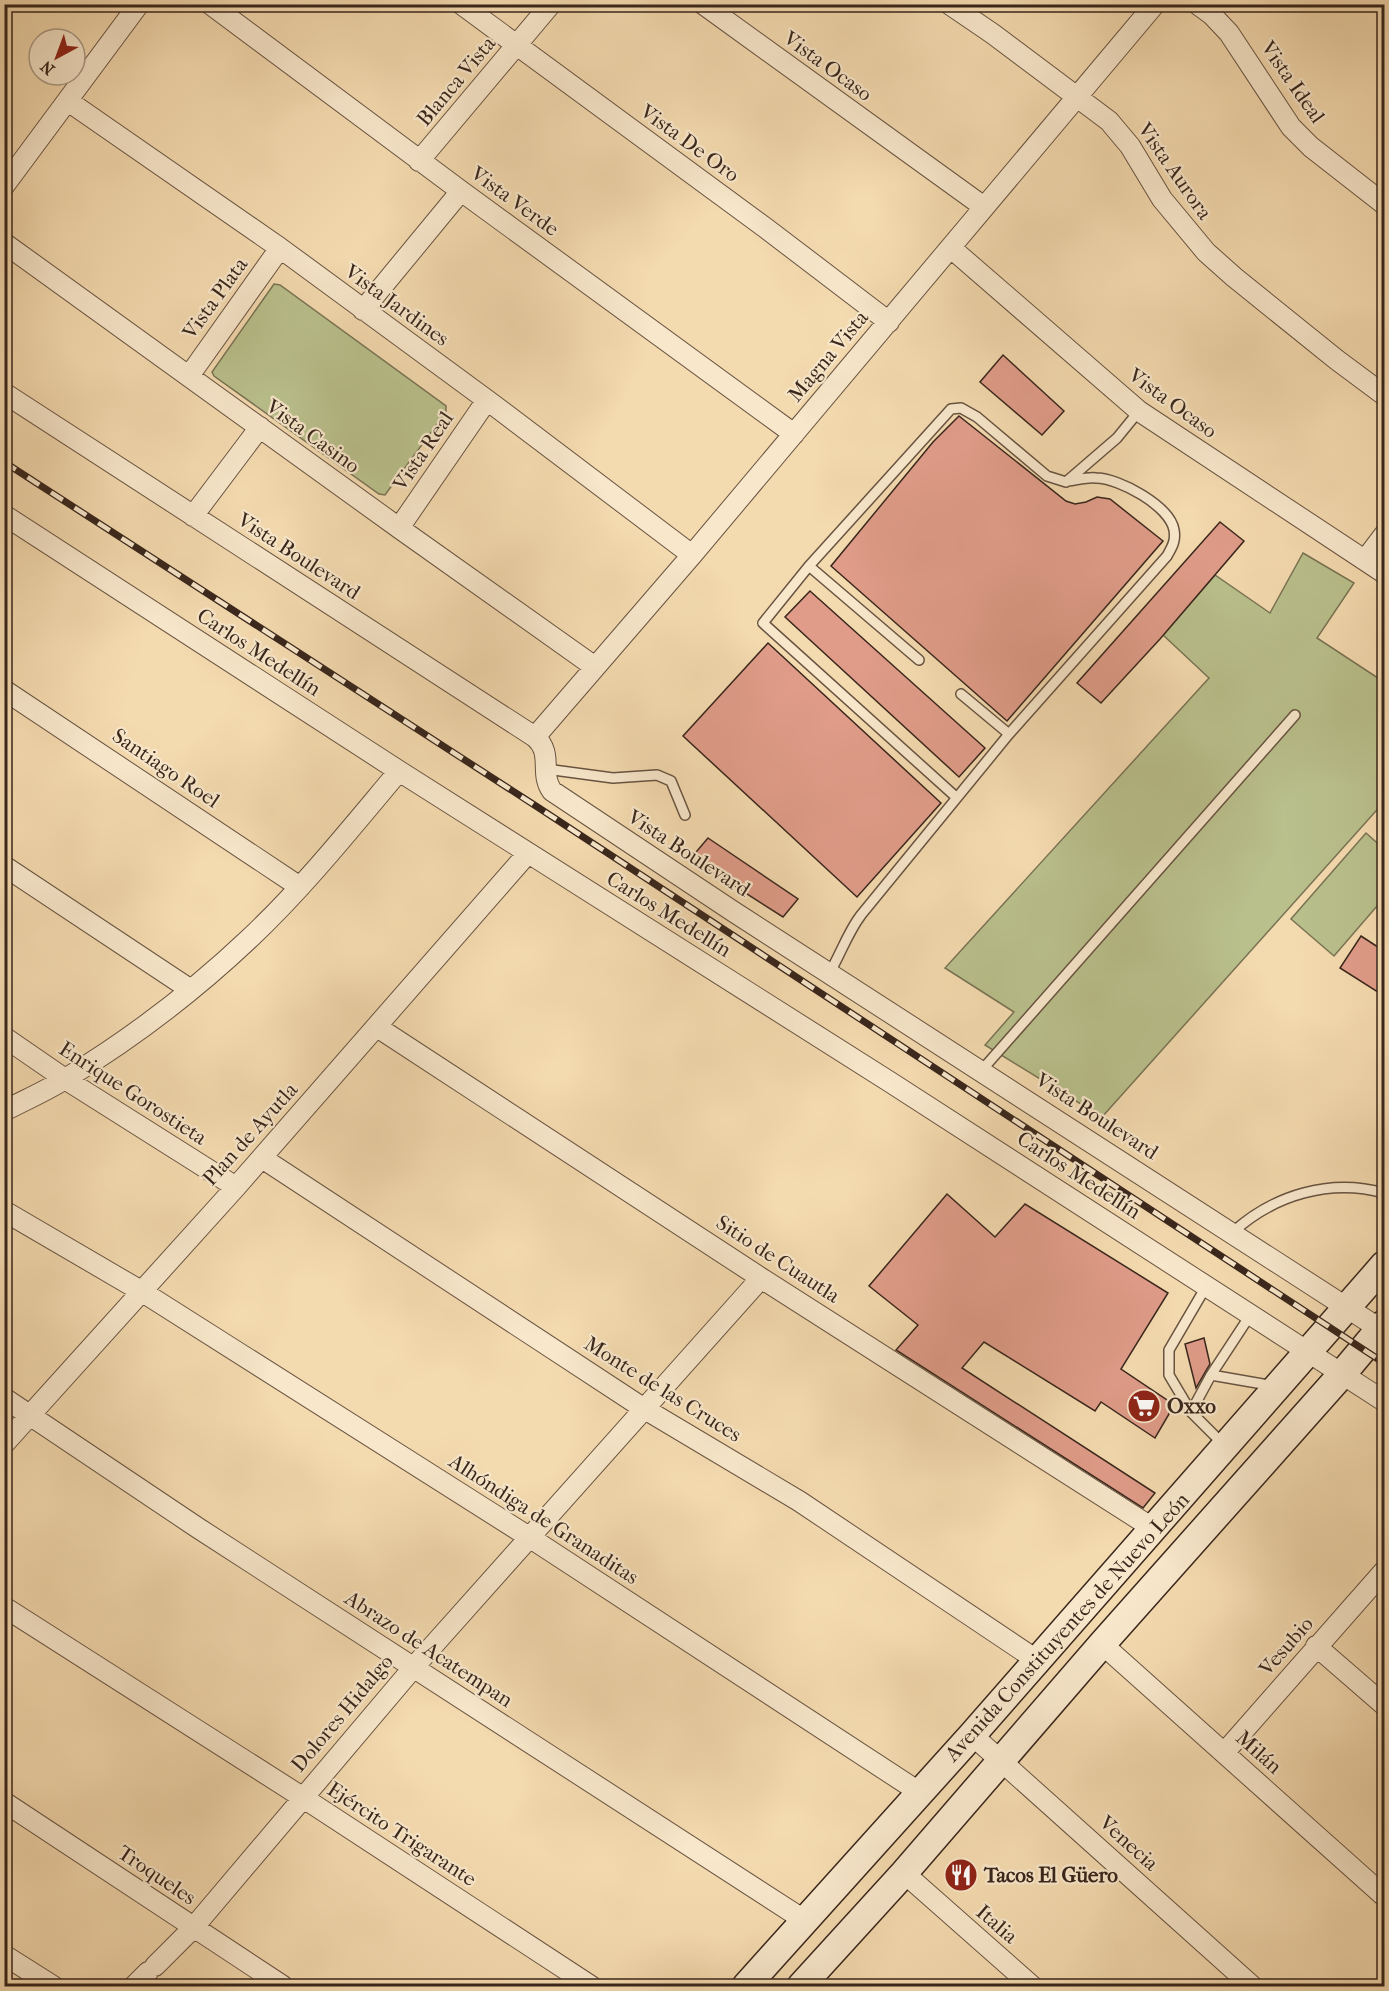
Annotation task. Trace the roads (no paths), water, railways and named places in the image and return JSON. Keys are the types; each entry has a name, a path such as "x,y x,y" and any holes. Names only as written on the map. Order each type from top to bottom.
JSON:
{"main road":[{"name":"Avenida Constituyentes de Nuevo León","path":"746,1986 1038,1661 1384,1265"},
{"name":"Avenida Constituyentes de Nuevo León","path":"803,1986 1382,1326"}],"street":[{"path":"4,186 139,4"},
{"name":"Vista Verde","path":"210,4 794,434"},
{"name":"Vista De Oro","path":"461,4 889,322"},
{"name":"Blanca Vista","path":"420,160 551,4"},
{"name":"Vista Ocaso","path":"703,4 984,207"},
{"name":"Vista Aurora","path":"949,4 1109,121 1130,146 1162,200 1206,252 1337,360 1384,395"},
{"name":"Magna Vista","path":"535,737 692,555 1155,4"},
{"name":"Vista Ideal","path":"1197,4 1212,15 1229,33 1291,127 1311,147 1384,204"},
{"name":"Vista Jardines","path":"68,101 280,248 487,400 692,555"},
{"path":"363,310 461,191"},
{"name":"Vista Casino","path":"4,243 595,667"},
{"name":"Vista Plata","path":"189,376 280,248"},
{"name":"Vista Ocaso","path":"951,248 1139,411 1384,573"},
{"name":"Vista Boulevard","path":"4,393 535,737 544,748 549,787 552,791 734,912 1348,1307 1382,1326"},
{"name":"Vista Real","path":"399,528 487,400"},
{"path":"193,516 260,427"},
{"name":"Carlos Medellín","path":"4,515 399,771 1207,1285 1384,1401"},
{"path":"1365,560 1384,535"},
{"name":"Santiago Roel","path":"4,690 300,887"},
{"path":"4,1111 65,1079 128,1037 191,990 251,937 300,887 399,771"},
{"name":"Plan de Ayutla","path":"4,1444 262,1158 528,853"},
{"path":"4,866 191,990"},
{"name":"Sitio de Cuautla","path":"377,1027 761,1278 1154,1529"},
{"name":"Enrique Gorostieta","path":"4,1037 65,1079 236,1187"},
{"name":"Monte de las Cruces","path":"262,1158 643,1408 799,1501 1038,1661"},
{"name":"Alhóndiga de Granaditas","path":"4,1210 141,1291 529,1537 919,1792"},
{"name":"Dolores Hidalgo","path":"146,1975 193,1928 412,1668 761,1278"},
{"path":"4,1398 26,1420"},
{"path":"4,1412 26,1420"},
{"name":"Abrazo de Acatempan","path":"26,1420 804,1920"},
{"name":"Vesubio","path":"1224,1753 1384,1571"},
{"name":"Ejército Trigarante","path":"4,1607 302,1797 591,1986"},
{"name":"Milán","path":"1102,1644 1384,1896"},
{"path":"1316,1646 1384,1705"},
{"name":"Venecia","path":"972,1735 1252,1986"},
{"name":"Troqueles","path":"4,1802 283,1986"},
{"name":"Italia","path":"904,1873 1032,1986"},
{"path":"4,1955 53,1986"}],"lane":[{"path":"830,972 844,949 850,930 861,915 1009,734 1167,556 1174,543 1174,528 1162,509 1142,495 1113,481 1097,477 1066,482 1047,476 977,417 961,408 951,409 809,566 763,623 956,797"},
{"path":"1066,482 1117,438 1139,411"},
{"path":"809,566 919,660"},
{"path":"961,694 1009,734"},
{"path":"981,1071 1295,715"},
{"path":"546,769 613,778 657,775 671,781 685,815"},
{"path":"1233,1232 1247,1219 1285,1198 1322,1187 1365,1187 1384,1192"},
{"path":"1207,1285 1169,1350 1169,1375 1191,1412 1226,1447"},
{"path":"1191,1412 1211,1375 1251,1314"},
{"path":"1211,1375 1278,1387"}],"railway":[{"path":"4,462 539,808 1384,1363"}],"place":[{"name":"Oxxo","path":"1144,1406"},
{"name":"Tacos El Güero","path":"961,1875"}]}
